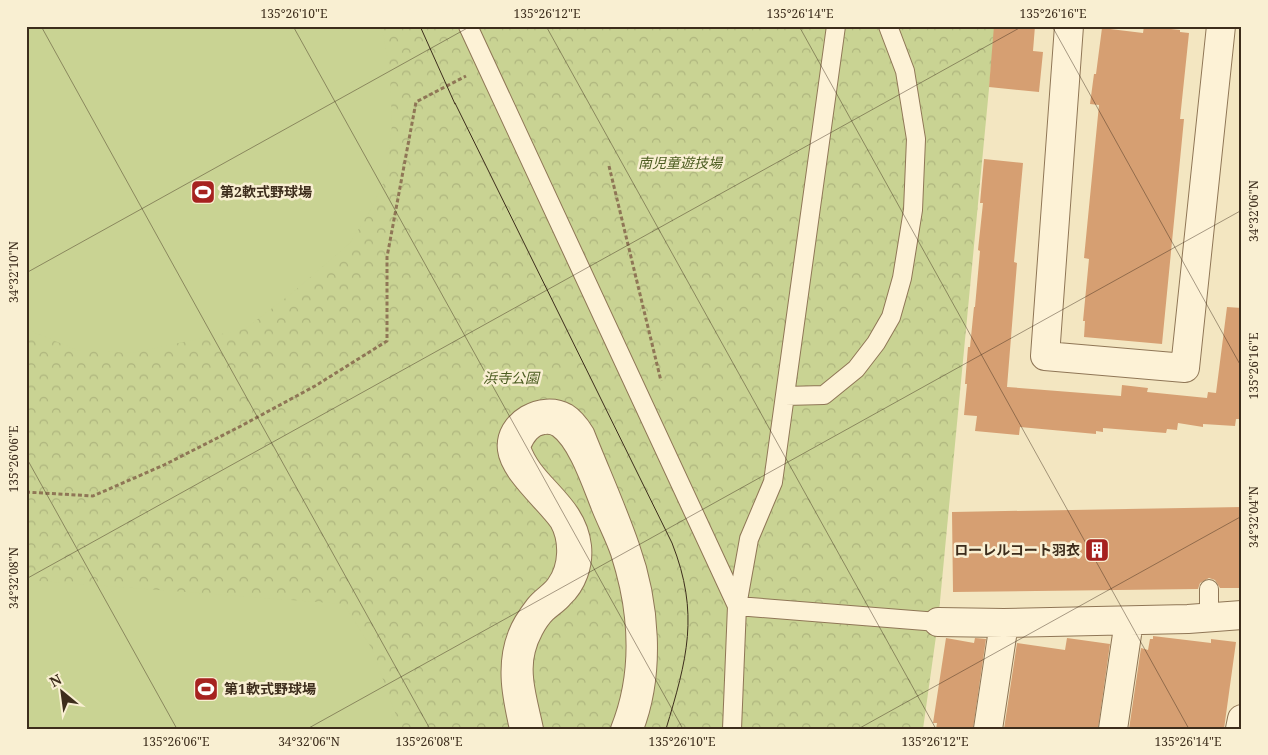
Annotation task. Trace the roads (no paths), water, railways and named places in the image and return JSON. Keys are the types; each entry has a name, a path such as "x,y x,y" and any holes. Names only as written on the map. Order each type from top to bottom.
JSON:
{"street":[{"path":"1069,26 1045,356 1185,368 1220,26"},
{"path":"938,622 1129,621 1242,615"},
{"path":"1113,729 1129,621"},
{"path":"988,729 1004,623"},
{"path":"1240,729 1242,719"}],"lane":[{"path":"468,26 737,606"},
{"path":"732,729 737,606 749,539 773,482 836,26"},
{"path":"785,396 824,396 856,370 876,343 890,317 902,278 913,210 916,139 905,71 888,26"},
{"path":"519,729 510,686 513,648 521,626 535,605 556,584 560,577 565,564 566,544 564,531 559,522 517,472 510,462 506,448 514,426 525,414 550,409 566,412 574,418 585,433 633,556 644,604 648,649 643,696 634,729"},
{"path":"534,729 523,674 526,649 545,614 565,597 576,580 582,558 581,539 574,520 561,501 527,462 521,447 527,434 541,425 552,424 566,435 580,458 620,554 631,600 634,617 635,654 627,712 620,729"},
{"path":"1209,588 1209,618"},
{"path":"737,606 938,622"}],"tram line":[{"path":"420,26 455,104"},
{"path":"455,103 672,543 681,569 688,615 685,658 666,729"}],"place":[{"name":"第2軟式野球場","path":"203,192"},
{"name":"ローレルコート羽衣","path":"1097,550"},
{"name":"第1軟式野球場","path":"206,689"}],"park label":[{"name":"南児童遊技場","path":"680,163"},
{"name":"浜寺公園","path":"511,378"}]}
